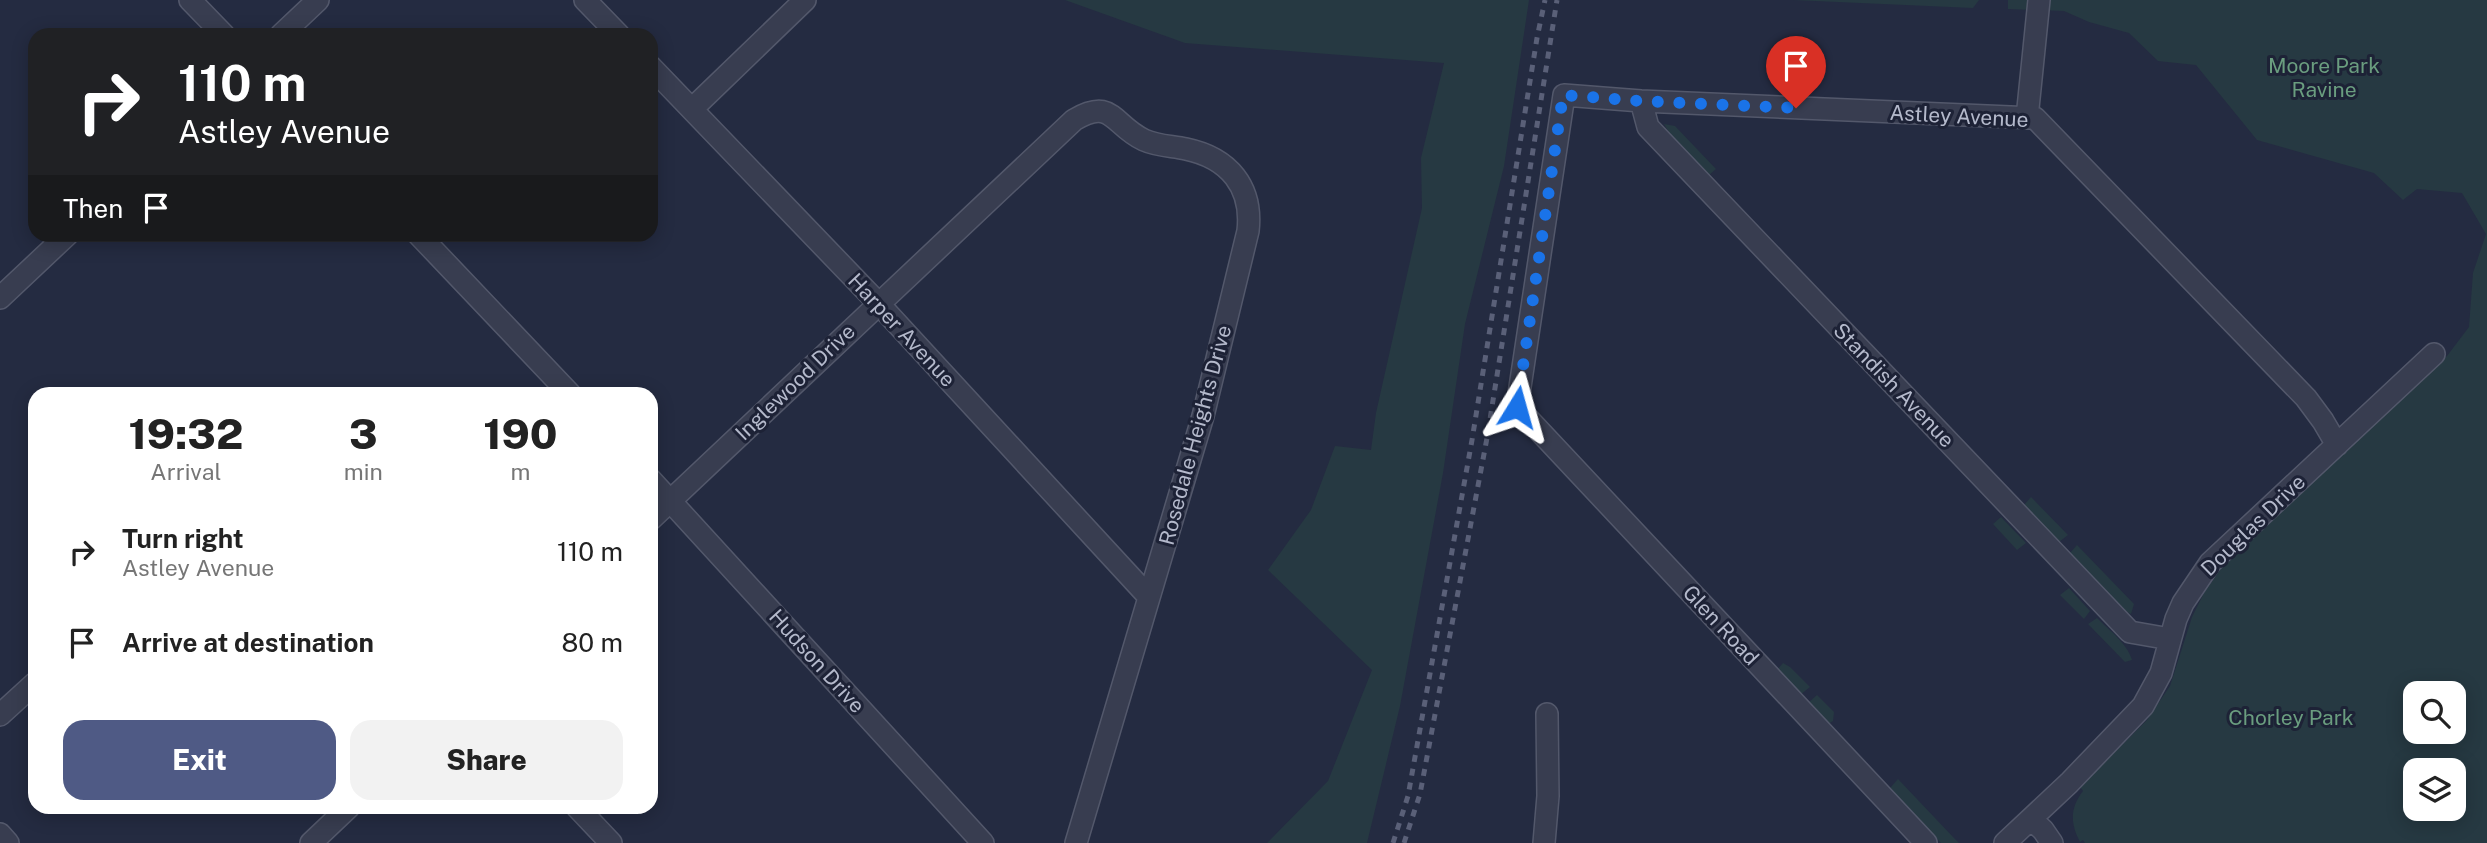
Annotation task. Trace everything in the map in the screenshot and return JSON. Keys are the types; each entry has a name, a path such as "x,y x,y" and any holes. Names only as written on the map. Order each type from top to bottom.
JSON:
{"street":[{"path":"190,0 217,28"},
{"path":"288,28 318,0"},
{"path":"585,0 612,28"},
{"path":"692,109 805,0"},
{"path":"2027,118 2039,0"},
{"name":"Harper Avenue","path":"658,74 878,303 1149,597"},
{"name":"Astley Avenue","path":"1517,407 1563,95 1641,101 2035,118 2305,398 2337,445"},
{"name":"Standish Avenue","path":"1641,101 1647,127 2130,632 2170,639"},
{"name":"Inglewood Drive","path":"658,512 1074,120 1088,112 1097,111"},
{"name":"Rosedale Heights Drive","path":"1076,843 1203,416 1248,231 1248,202 1239,181 1218,163 1187,149 1144,140 1110,114 1097,111"},
{"path":"0,298 60,242"},
{"path":"426,242 563,387"},
{"name":"Douglas Drive","path":"2005,843 2069,783 2143,706 2157,684 2183,603 2210,563 2434,354"},
{"name":"Glen Road","path":"1517,407 1926,843"},
{"name":"Hudson Drive","path":"658,487 983,843"},
{"path":"0,715 28,689"},
{"path":"1544,843 1548,796 1547,714"},
{"path":"311,843 342,814"},
{"path":"584,814 611,843"},
{"path":"2031,819 2052,843"},
{"path":"0,834 8,843"}],"green space":[{"path":"1065,0 1529,0 1504,166 1465,324 1443,473 1400,706 1367,843 1267,843 1328,781 1372,670 1268,570 1311,510 1335,446 1371,450 1376,413 1422,208 1421,158 1444,63 1185,43"},
{"path":"1793,0 1979,0 1973,8"},
{"name":"Chorley Park","path":"2008,0 2487,0 2487,843 2080,842 2074,828 2073,816 2083,791 2080,787 2147,720 2170,686 2192,617 2222,567 2447,356 2469,327 2473,273 2486,234 2462,193 2417,189 2403,200 2374,173 2257,140 2196,65 2158,61 2129,33 2089,22 2064,11 2008,9"},
{"path":"1664,124 1675,126 1716,169 1709,175 1673,139"},
{"path":"2031,497 2068,535 2059,542 2024,505"},
{"path":"2001,517 2026,543 2017,550 1993,524"},
{"path":"2077,545 2134,604 2131,614 2070,553"},
{"path":"2069,588 2090,611 2084,619 2060,595"},
{"path":"2097,618 2122,642 2132,660 2125,662 2088,624"},
{"path":"1783,663 1810,687 1800,695 1777,670"},
{"path":"1817,695 1834,712 1833,721 1828,724 1808,703"},
{"path":"1898,779 1959,843 1941,843 1890,788"}],"railway":[{"path":"1393,843 1408,796 1472,440 1545,0"},
{"path":"1404,843 1420,794 1487,438 1557,0"}],"route":[{"path":"1517,407 1563,95 1796,108"}],"park label":[{"name":"Moore Park Ravine","path":"2324,77"}]}
